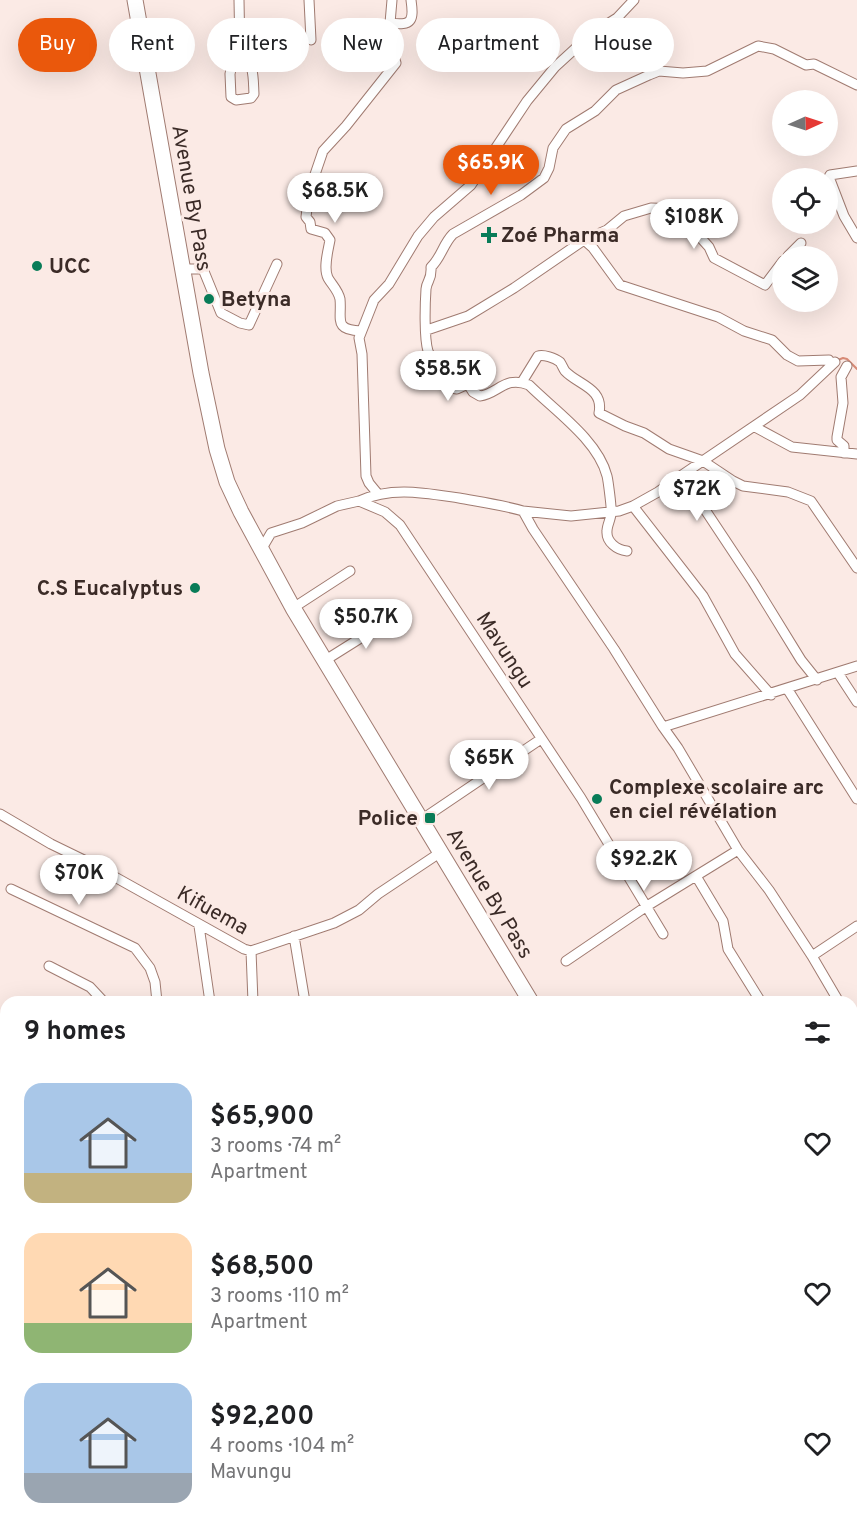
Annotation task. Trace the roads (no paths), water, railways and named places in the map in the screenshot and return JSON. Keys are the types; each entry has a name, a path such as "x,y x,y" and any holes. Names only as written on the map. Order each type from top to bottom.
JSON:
{"highway":[{"name":"Avenue By Pass","path":"138,0 201,373 217,449 227,482 293,608 527,996"}],"street":[{"path":"239,0 239,18"},
{"path":"309,0 311,40"},
{"path":"390,18 392,0"},
{"path":"404,23 411,20 413,16 411,0"},
{"path":"378,494 366,476 362,354 359,338 374,300 388,284 418,236 434,217 471,185 526,101 555,66 590,35 617,18 634,0"},
{"path":"627,551 621,551 612,545 606,532 612,511 607,476 596,453 569,421 529,385 522,382 500,385 484,396 473,392 468,384 453,390 434,363 428,350 427,330 426,286 432,277 431,267 445,242 453,234 521,195 544,178 549,168 553,148 566,129 595,111 616,90 659,71 683,74 706,71 758,46 774,49 806,65 814,64 857,85"},
{"path":"240,54 245,57 253,72 254,93 251,98 236,100 231,97 230,74 232,64 240,54"},
{"path":"361,331 350,331 341,324 340,299 326,270 330,240 325,233 311,229 306,217 309,192 323,151 389,72"},
{"path":"857,171 829,177 844,216 857,238"},
{"path":"427,330 468,316 584,240 607,230 624,216 651,208 678,209 687,213 690,217 687,230 700,237 709,247 714,258 763,284 768,284 772,278"},
{"path":"261,550 270,533 302,523 336,506 378,494 415,491 503,505 523,511 571,516 633,506 658,492 755,427 800,395 832,367 832,361 798,361 787,355 772,339 744,331 718,317 620,285 593,248 584,240"},
{"path":"798,246 801,243"},
{"path":"182,269 203,269 221,313 249,325 278,264"},
{"path":"522,382 541,354 559,362 565,371 595,392 599,413 644,433 669,449 703,461 743,486 788,492 811,501 857,568"},
{"path":"844,453 844,446 837,440 837,437 843,403 841,376 848,366"},
{"path":"755,427 792,447 857,454"},
{"path":"682,475 753,582 801,660 817,680"},
{"name":"Mavungu","path":"359,501 385,512 400,525 581,798 663,934"},
{"path":"633,506 703,597 735,654 771,695"},
{"path":"523,511 678,748 738,850 769,890 835,996"},
{"path":"293,608 350,571"},
{"path":"324,661 394,617"},
{"path":"663,728 788,690 857,666"},
{"path":"838,673 857,702"},
{"path":"788,690 857,799"},
{"path":"421,820 542,739"},
{"name":"Kifuema","path":"0,814 199,926 251,951 325,928 359,910 378,894 441,852"},
{"path":"566,961 647,906 738,850"},
{"path":"696,876 723,921 728,949 757,996"},
{"path":"11,889 135,948 150,968 156,996"},
{"path":"199,926 209,996"},
{"path":"812,956 857,926"},
{"path":"294,936 304,996"},
{"path":"251,951 253,996"},
{"path":"49,966 90,987 98,996"}],"waterway":[{"path":"838,360 847,359 857,369"}],"place":[{"name":"Zoé Pharma","path":"489,235"},
{"name":"UCC","path":"37,266"},
{"name":"Betyna","path":"209,299"},
{"name":"C.S Eucalyptus","path":"195,588"},
{"name":"Complexe scolaire arc en ciel révélation","path":"597,799"},
{"name":"Police","path":"430,818"}]}
